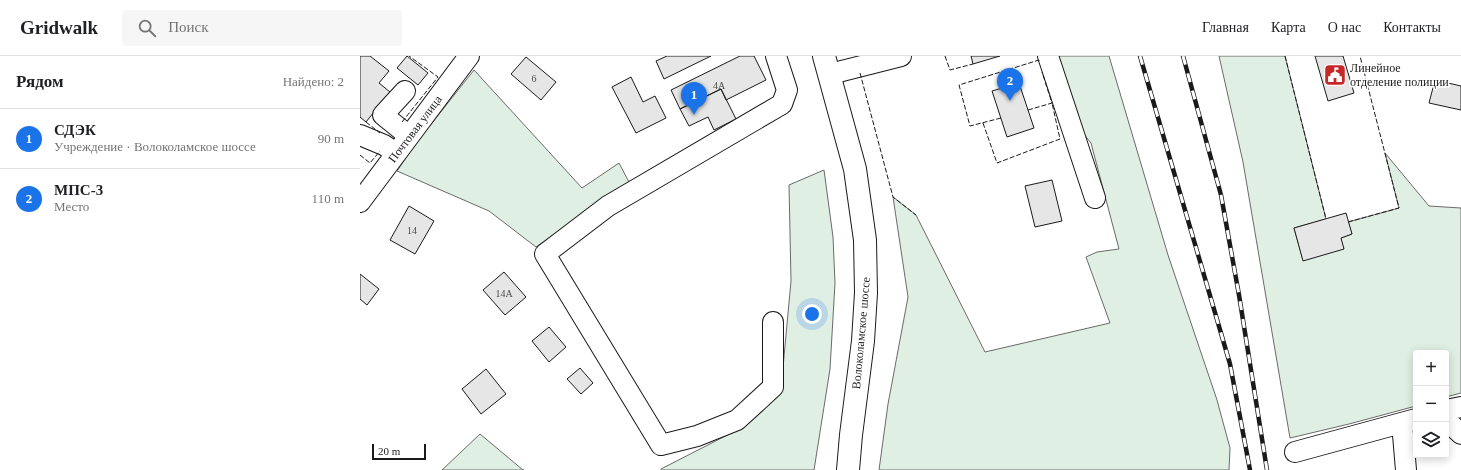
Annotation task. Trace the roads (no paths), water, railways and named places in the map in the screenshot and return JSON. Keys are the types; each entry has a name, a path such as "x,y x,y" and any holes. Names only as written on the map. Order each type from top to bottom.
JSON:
{"main road":[{"name":"Волоколамское шоссе","path":"827,65 855,169 865,240 866,293 863,341 848,470"}],"street":[{"name":"Почтовая улица","path":"364,189 396,153 469,56"},
{"path":"773,322 773,387 737,420 697,436 662,444 545,254 608,206 782,104 787,90 776,56"},
{"path":"827,65 901,56"},
{"path":"1048,56 1095,198"},
{"path":"405,91 384,115 409,136"},
{"path":"360,135 384,145 396,153"},
{"path":"1449,409 1461,407"},
{"path":"1296,452 1360,433 1409,421 1406,470"},
{"path":"1448,422 1461,434"}],"railway":[{"path":"1140,56 1230,364 1250,470"},
{"path":"1183,56 1221,195 1239,295 1267,470"}],"place":[{"name":"Линейное отделение полиции","path":"1335,75"},
{"name":"МПС-3","path":"1010,101"},
{"name":"СДЭК","path":"694,115"}]}
